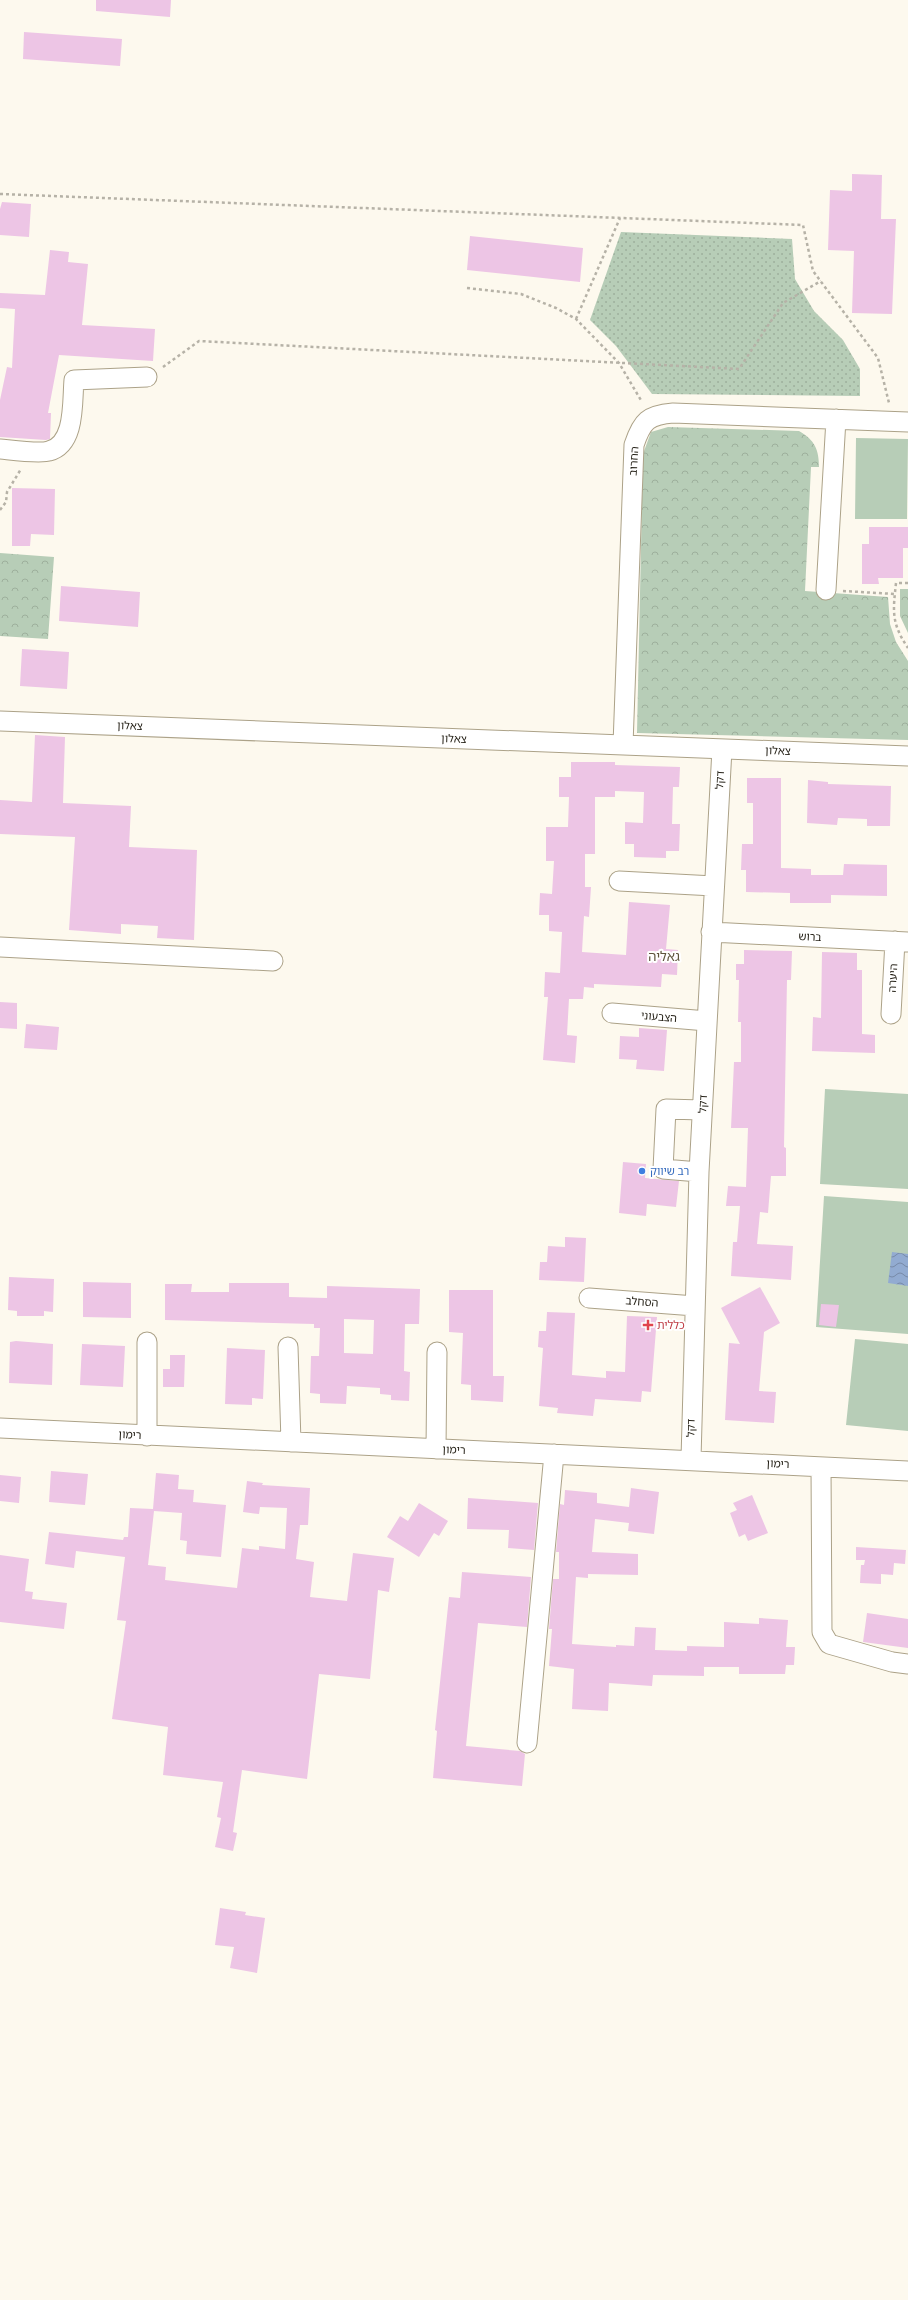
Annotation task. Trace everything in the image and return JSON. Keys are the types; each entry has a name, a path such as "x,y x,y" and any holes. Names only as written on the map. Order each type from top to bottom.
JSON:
{"street":[{"path":"0,449 49,452 60,447 67,437 74,380 147,377"},
{"path":"650,418 673,413 900,421"},
{"name":"החרוב","path":"623,745 634,445 643,423 650,418"},
{"path":"826,590 836,419"},
{"name":"צאלון","path":"0,721 908,756"},
{"name":"דקל","path":"691,1459 699,1172 722,749"},
{"path":"619,881 714,886"},
{"name":"ברוש","path":"711,932 902,942"},
{"name":"היערה","path":"891,1014 902,942"},
{"path":"0,947 273,961"},
{"name":"הצבעוני","path":"612,1013 707,1020"},
{"path":"699,1172 663,1169 666,1109 702,1110"},
{"name":"הסחלב","path":"590,1298 695,1306"},
{"path":"147,1342 147,1436"},
{"path":"288,1347 291,1442"},
{"path":"436,1449 437,1352"},
{"name":"רימון","path":"0,1428 436,1449 691,1459 908,1471"},
{"path":"527,1742 554,1454"},
{"path":"821,1467 822,1632 829,1644 892,1662 908,1664"}],"path":[{"path":"0,194 803,225 813,271 878,358 900,421"},
{"path":"576,320 620,218"},
{"path":"147,377 199,341 739,370 783,303 821,281"},
{"path":"467,288 521,294 556,308 576,320 619,363 650,418"},
{"path":"0,510 6,502 7,492 31,450"},
{"path":"908,583 896,583 894,618 897,632 908,648"},
{"path":"826,590 895,594"}],"green space":[{"path":"621,232 792,239 795,279 814,311 843,340 860,369 860,396 652,394 616,346 590,320"},
{"path":"668,427 799,431 809,438 817,451 819,467 811,467 805,591 888,597 890,624 896,642 908,661 908,740 637,733 643,454 651,432"},
{"path":"856,438 908,439 907,519 855,519"},
{"path":"0,553 54,557 48,639 0,636"},
{"path":"900,589 908,589 908,633 900,616"},
{"path":"825,1089 908,1094 908,1189 820,1184"},
{"path":"824,1196 908,1202 908,1334 816,1327"},
{"path":"855,1339 908,1344 908,1431 846,1425"}],"water":[{"path":"892,1252 908,1254 908,1286 888,1283"}],"building":[{"path":"96,0 171,0 170,17 96,11"},
{"path":"24,32 122,39 120,66 23,59"},
{"path":"852,174 882,175 881,219 896,219 892,314 852,313 854,251 828,250 830,190 852,191"},
{"path":"2,202 31,204 29,237 0,235 0,209"},
{"path":"470,236 583,248 580,282 467,270"},
{"path":"50,250 69,252 68,262 88,264 82,325 155,329 153,361 59,355 48,413 51,413 50,439 0,437 0,400 7,367 12,368 15,309 0,308 0,293 45,295"},
{"path":"12,488 55,489 54,535 31,534 30,546 12,546"},
{"path":"869,527 908,527 908,548 903,548 903,578 878,578 879,584 862,584 862,544 869,544"},
{"path":"61,586 140,592 138,627 59,621"},
{"path":"22,649 69,652 67,689 20,686"},
{"path":"35,735 65,737 63,803 131,806 129,847 197,850 194,940 157,938 158,926 121,924 121,934 69,930 75,837 0,834 0,800 32,802"},
{"path":"571,762 615,762 615,765 680,767 679,787 673,787 672,824 680,824 679,851 666,851 666,858 634,857 634,844 625,844 625,822 643,823 644,792 615,791 615,797 595,797 595,854 585,854 585,887 591,887 589,917 584,916 582,952 626,955 629,902 670,905 666,949 678,950 677,975 662,974 661,987 594,984 594,988 584,987 583,999 569,999 567,1035 577,1036 575,1063 543,1060 548,997 544,997 545,972 560,973 562,932 549,931 549,915 539,915 540,893 552,894 554,861 546,861 546,827 568,827 569,797 559,797 559,777 571,777"},
{"path":"747,778 781,778 781,868 811,869 811,875 843,875 844,864 887,865 887,896 831,895 831,903 790,903 790,893 746,892 746,870 741,870 742,844 753,844 753,803 747,803"},
{"path":"808,780 828,782 828,784 891,786 890,826 867,826 867,819 838,818 837,825 807,823"},
{"path":"744,950 792,951 791,980 787,980 784,1147 786,1148 786,1176 771,1176 768,1213 760,1212 757,1244 793,1246 791,1280 731,1276 733,1242 737,1242 740,1206 726,1206 728,1186 746,1187 748,1128 731,1128 734,1062 741,1062 741,1022 738,1022 739,980 736,980 736,964 744,964"},
{"path":"822,952 857,953 857,970 862,970 862,1034 875,1035 875,1053 812,1051 813,1017 821,1018"},
{"path":"0,1002 17,1003 17,1029 0,1028"},
{"path":"26,1024 59,1027 57,1050 24,1048"},
{"path":"639,1028 667,1030 664,1071 636,1069 637,1060 619,1059 620,1036 639,1037"},
{"path":"623,1162 646,1164 645,1178 679,1181 676,1207 647,1204 646,1216 619,1213"},
{"path":"565,1237 586,1238 584,1282 539,1280 540,1262 547,1262 548,1246 565,1247"},
{"path":"9,1277 54,1279 53,1312 44,1311 44,1316 17,1316 17,1311 8,1310"},
{"path":"83,1282 131,1283 131,1318 83,1317"},
{"path":"229,1283 289,1283 289,1297 327,1298 327,1286 420,1289 419,1324 405,1324 404,1371 410,1372 409,1401 391,1400 391,1395 380,1394 380,1388 347,1386 346,1404 320,1403 320,1394 310,1393 311,1356 319,1356 320,1328 314,1328 314,1324 165,1320 165,1284 192,1284 191,1292 229,1292","holes":["344,1319 374,1320 373,1354 344,1353"]},
{"path":"760,1287 780,1323 764,1332 759,1391 776,1392 774,1423 725,1420 729,1343 740,1344 721,1308"},
{"path":"449,1290 493,1290 493,1376 504,1376 503,1402 471,1400 471,1385 461,1384 463,1333 449,1332"},
{"path":"821,1304 839,1305 836,1327 819,1325"},
{"path":"547,1312 575,1313 572,1375 606,1378 606,1371 625,1372 627,1316 657,1317 651,1392 642,1391 641,1402 595,1399 593,1416 557,1413 558,1408 539,1406 543,1348 538,1347 539,1331 546,1331"},
{"path":"16,1341 53,1344 52,1385 9,1383 10,1342"},
{"path":"82,1344 125,1346 123,1387 80,1385"},
{"path":"227,1348 265,1350 263,1399 252,1398 252,1405 225,1404"},
{"path":"170,1355 185,1355 184,1387 163,1387 163,1369 170,1369"},
{"path":"51,1471 88,1474 85,1505 49,1502"},
{"path":"156,1473 179,1475 178,1489 194,1490 193,1502 226,1505 221,1557 186,1554 187,1541 180,1540 182,1513 154,1511 148,1565 166,1567 165,1580 237,1588 242,1548 259,1550 259,1546 285,1549 287,1508 260,1507 259,1514 243,1512 247,1481 263,1483 262,1485 310,1488 308,1525 300,1525 296,1559 314,1562 310,1597 347,1601 353,1553 394,1558 389,1592 378,1590 370,1679 319,1674 307,1779 242,1770 233,1832 237,1833 233,1851 215,1847 221,1818 217,1817 223,1782 163,1775 168,1727 112,1719 126,1621 117,1620 125,1557 76,1551 74,1568 45,1564 49,1532 123,1540 124,1537 128,1537 130,1508 153,1509"},
{"path":"0,1475 21,1477 19,1503 0,1501"},
{"path":"631,1488 659,1492 654,1534 628,1531 629,1523 595,1519 592,1552 638,1554 638,1575 588,1574 588,1578 576,1577 572,1644 616,1647 616,1645 634,1646 635,1627 656,1628 655,1650 687,1651 687,1646 724,1647 724,1622 759,1624 759,1618 788,1620 786,1647 795,1647 794,1665 786,1665 785,1674 739,1674 739,1667 704,1667 704,1676 653,1675 652,1686 609,1683 608,1711 572,1709 574,1669 549,1666 552,1629 549,1629 553,1579 559,1579 559,1552 556,1552 560,1504 564,1505 565,1490 597,1493 597,1503 629,1507"},
{"path":"752,1495 768,1533 748,1541 745,1534 739,1537 730,1513 737,1510 733,1503"},
{"path":"468,1498 538,1503 534,1550 508,1548 509,1530 467,1529"},
{"path":"419,1503 448,1521 439,1536 434,1533 419,1557 387,1537 400,1516 408,1521"},
{"path":"856,1547 906,1550 905,1564 894,1563 893,1575 881,1574 881,1584 860,1583 861,1565 864,1565 865,1560 856,1560"},
{"path":"0,1555 29,1559 25,1591 33,1592 32,1599 67,1603 64,1629 0,1622"},
{"path":"462,1572 531,1577 527,1627 478,1623 466,1746 520,1751 525,1754 522,1786 433,1778 437,1731 435,1730 449,1597 460,1598"},
{"path":"867,1613 908,1619 908,1648 863,1642"},
{"path":"220,1908 246,1912 245,1915 265,1918 257,1973 230,1968 234,1947 215,1945"}],"place":[{"name":"רב שיווק","path":"642,1171"},
{"name":"כללית","path":"648,1325"}],"district":[{"name":"גאליה","path":"664,957"}]}
